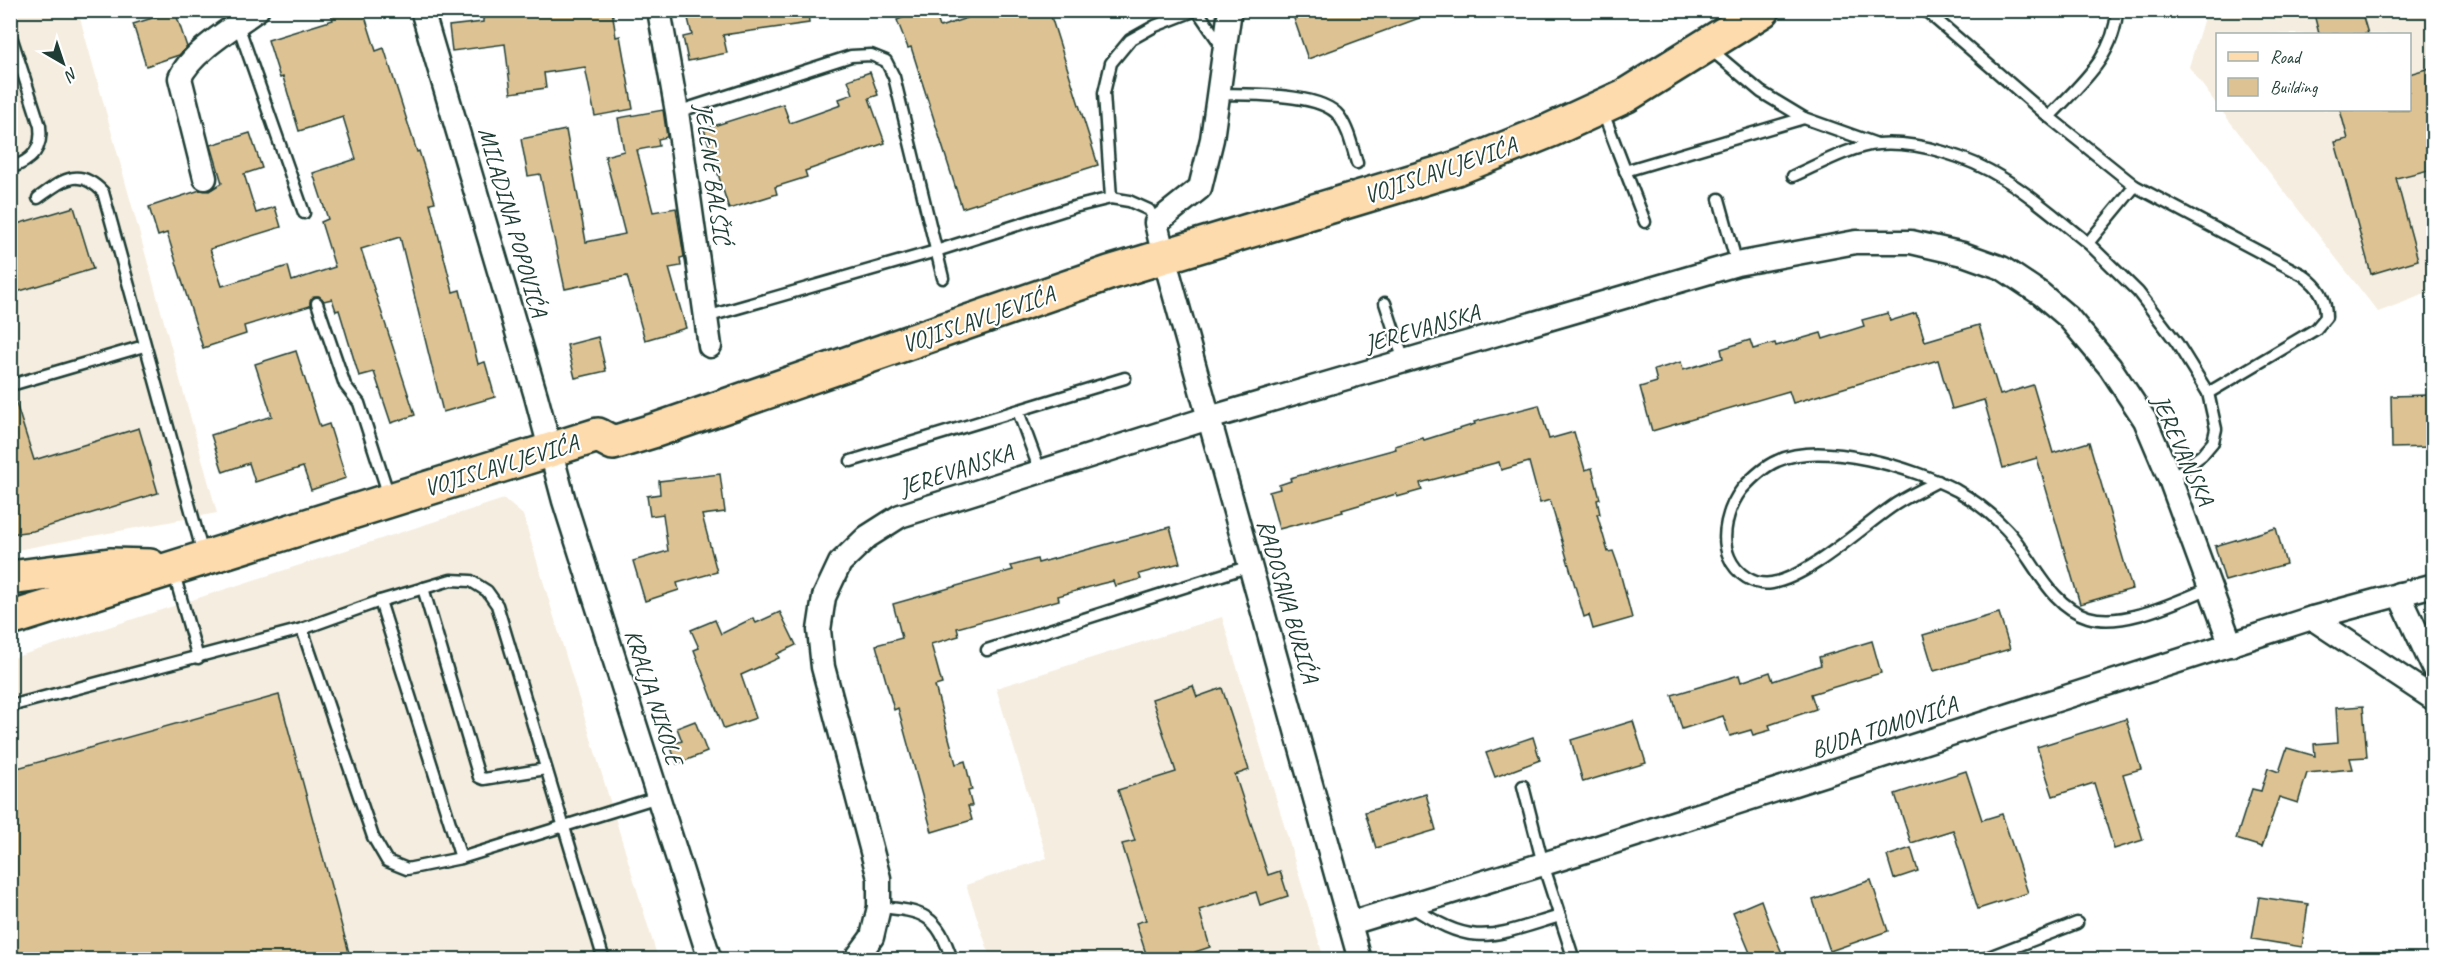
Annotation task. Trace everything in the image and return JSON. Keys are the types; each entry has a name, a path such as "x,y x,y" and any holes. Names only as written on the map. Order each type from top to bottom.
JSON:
{"main road":[{"name":"VOJISLAVLJEVIĆA","path":"10,620 172,567 598,435 613,443 656,430 1074,285 1428,178 1531,138 1601,107 1649,82 1763,10"},
{"name":"VOJISLAVLJEVIĆA","path":"10,578 110,565 172,567"}],"street":[{"path":"205,178 180,78 184,68 194,59 257,10"},
{"name":"MILADINA POPOVIĆA","path":"422,10 536,396 549,450"},
{"name":"JELENE BALŠIĆ","path":"659,10 677,112 711,346"},
{"path":"1156,223 1200,188 1212,139 1230,10"},
{"name":"RADOSAVA BURIĆA","path":"1156,223 1360,960"},
{"name":"JEREVANSKA","path":"855,960 872,937 879,907 879,878 823,667 819,630 824,597 840,563 867,537 900,516 1040,471 1209,418 1572,314 1737,264 1856,242 1911,242 1963,254 2002,268 2041,294 2068,317 2110,367 2145,420 2170,479 2231,645"},
{"name":"KRALJA NIKOLE","path":"549,450 710,960"},
{"name":"BUDA TOMOVIĆA","path":"1351,923 1543,864 2312,618 2433,585"},
{"path":"2399,594 2433,669"},
{"path":"2312,618 2433,699"}],"lane":[{"path":"1111,198 1104,93 1111,63 1130,40 1155,26 1196,10 1225,51"},
{"path":"1925,10 2049,117 2135,186 2303,275 2322,293 2326,304 2326,317 2316,329 2208,393"},
{"path":"2049,117 2091,73 2106,53 2117,29 2117,10"},
{"path":"238,25 304,213"},
{"path":"10,33 40,126 42,140 37,151 28,159 10,168"},
{"path":"1706,47 1761,92 1804,118 1877,144 1920,146 1960,158 2004,179 2088,243 2138,292 2177,343 2208,393 2216,429 2213,442 2202,455 2170,479"},
{"path":"677,112 851,56 871,55 886,61 894,77 943,278"},
{"path":"1219,94 1297,98 1322,103 1338,114 1349,134 1357,164"},
{"path":"1601,107 1645,222"},
{"path":"1625,171 1804,118"},
{"path":"1793,176 1836,156 1877,144"},
{"path":"38,198 58,183 77,176 92,181 103,192 204,557"},
{"path":"2088,243 2135,186"},
{"path":"706,317 1111,198 1129,201 1149,210 1156,223"},
{"path":"1719,199 1737,264"},
{"path":"316,303 345,385 359,403 390,499"},
{"path":"1385,303 1404,361"},
{"path":"11,385 144,346"},
{"path":"851,461 1125,378"},
{"path":"1018,411 1040,471"},
{"path":"1938,481 1892,507 1808,567 1773,583 1762,583 1744,577 1730,561 1725,549 1725,534 1732,506 1751,479 1779,460 1798,455 1823,454 1859,457 1912,471 1938,481 1957,491 1982,508 2006,529 2047,586 2074,611 2090,618 2116,618 2149,611 2210,588"},
{"path":"987,651 1250,566"},
{"path":"172,567 198,658"},
{"path":"10,706 302,629 380,601 451,580 471,581 487,591 497,605 604,960"},
{"path":"423,588 479,777 484,779 546,769"},
{"path":"380,601 461,858"},
{"path":"302,629 373,837 387,861 407,869 461,858 658,797"},
{"path":"1523,786 1543,864 1574,960"},
{"path":"1409,905 1453,931 1473,936 1493,935 1560,916"},
{"path":"879,907 914,911 935,923 952,960"},
{"path":"1981,960 2077,923"}],"shaded area":[{"path":"11,11 78,11 217,513 11,551"},
{"path":"2206,11 2433,11 2433,291 2378,312 2222,111 2411,111 2411,33 2216,33 2216,104 2189,67"},
{"path":"504,499 523,515 658,959 11,959 10,659"},
{"path":"1222,617 1324,959 991,959 966,885 1047,858 996,688"}],"building":[{"path":"330,10 363,10 376,51 384,48 435,202 430,203 453,292 460,290 478,364 485,362 495,397 443,412 400,237 361,249 415,415 391,423 374,372 359,376 339,310 336,311 332,299 324,301 319,296 314,296 310,301 310,306 244,326 246,334 203,348 167,233 158,236 149,207 200,190 209,191 222,183 211,145 250,133 262,168 244,174 256,213 275,207 281,227 210,249 222,286 288,266 292,281 335,267 321,222 328,219 313,173 356,159 343,117 299,131 283,77 280,78 268,40 333,20"},
{"path":"514,10 612,10 616,37 620,36 633,109 595,116 585,67 544,73 546,88 511,93 505,44 452,51 449,26 483,22 483,18 515,13"},
{"path":"686,10 808,10 809,23 723,35 727,53 688,61 683,37 692,35"},
{"path":"922,10 934,10 940,27 990,10 1049,10 1098,165 962,208 911,47 908,48 897,20"},
{"path":"1291,10 1433,10 1433,13 1308,59"},
{"path":"2313,10 2361,10 2368,33 2319,33"},
{"path":"175,11 187,47 179,55 146,66 133,24"},
{"path":"2433,67 2433,169 2396,178 2418,260 2371,274 2335,142 2348,139 2340,111 2411,111 2411,73"},
{"path":"870,72 878,95 869,98 885,143 805,171 807,177 775,187 777,194 729,209 704,129 783,104 790,123 841,105 839,99 853,94 848,80"},
{"path":"663,110 667,137 658,139 659,146 637,150 653,212 676,208 684,257 680,258 681,266 669,268 686,328 645,340 627,276 565,289 540,174 528,176 521,139 566,130 586,242 625,234 605,156 624,151 618,118"},
{"path":"74,207 93,269 10,294 10,226"},
{"path":"1888,313 1890,321 1916,313 1925,341 1979,325 2000,395 2033,385 2053,453 2089,442 2132,589 2080,604 2037,458 2003,468 1984,400 1952,409 1938,360 1793,403 1789,391 1652,431 1640,387 1657,382 1654,370 1681,362 1683,370 1723,358 1721,349 1750,340 1753,349 1775,343 1776,346 1821,333 1823,339 1864,326 1862,320"},
{"path":"598,337 606,371 575,378 567,345"},
{"path":"296,351 320,427 329,424 346,478 311,490 303,467 255,482 249,463 223,472 211,435 272,416 255,364"},
{"path":"2429,395 2431,447 2392,448 2391,396"},
{"path":"15,400 34,460 139,428 158,493 33,531 10,534 10,401"},
{"path":"1539,405 1549,439 1574,432 1585,470 1592,468 1600,499 1597,500 1600,514 1597,514 1608,552 1613,551 1618,565 1632,618 1593,629 1589,615 1584,617 1550,500 1540,503 1529,462 1501,470 1499,462 1420,483 1422,490 1397,497 1396,494 1342,510 1343,512 1279,529 1269,492 1280,489 1279,485 1291,481 1290,478 1396,449 1395,446 1423,438 1424,440 1475,424 1474,422"},
{"path":"720,474 725,512 702,515 717,572 677,583 679,590 645,601 633,561 668,551 663,514 650,516 647,496 660,494 659,481"},
{"path":"1170,527 1180,563 1139,574 1141,579 1115,586 1113,581 1100,584 1058,596 1059,600 957,628 959,636 931,644 942,684 935,686 956,764 965,761 972,790 968,791 972,806 968,806 972,820 932,832 898,708 894,710 876,645 902,638 893,604 1013,570 1011,566 1037,559 1038,563"},
{"path":"2276,528 2286,564 2225,581 2215,546"},
{"path":"780,612 796,645 777,654 779,658 741,675 756,718 724,729 694,650 699,648 691,630 715,620 721,634 753,618 756,623"},
{"path":"1999,613 2010,649 1934,671 1923,635"},
{"path":"1872,641 1881,673 1811,694 1816,709 1769,725 1771,730 1753,735 1751,730 1730,736 1723,716 1682,729 1672,695 1739,675 1741,682 1770,672 1773,681 1821,665 1819,657"},
{"path":"1193,686 1197,697 1222,688 1249,770 1235,775 1268,875 1280,871 1288,896 1260,905 1256,892 1199,910 1210,947 1195,952 1197,960 1148,960 1136,923 1146,920 1122,844 1135,841 1118,790 1176,772 1152,699"},
{"path":"279,695 351,960 14,960 10,946 10,770"},
{"path":"2363,706 2367,757 2350,758 2353,769 2307,773 2298,803 2279,797 2262,847 2236,839 2252,789 2261,791 2268,768 2279,772 2287,748 2315,756 2314,744 2338,742 2336,708"},
{"path":"2126,719 2141,769 2123,774 2143,840 2114,849 2094,783 2053,796 2037,747"},
{"path":"695,721 707,752 677,764 670,745 682,741 677,728"},
{"path":"1633,721 1646,763 1583,782 1571,740"},
{"path":"1533,737 1540,760 1495,777 1486,753"},
{"path":"1966,771 1982,820 2002,814 2028,893 1978,909 1953,830 1911,843 1895,794"},
{"path":"1426,794 1436,830 1376,848 1365,812"},
{"path":"1911,848 1918,871 1894,879 1887,856"},
{"path":"1871,880 1888,931 1830,951 1813,900"},
{"path":"2259,897 2308,904 2302,947 2252,939"},
{"path":"1761,900 1785,960 1753,960 1733,912"}]}
